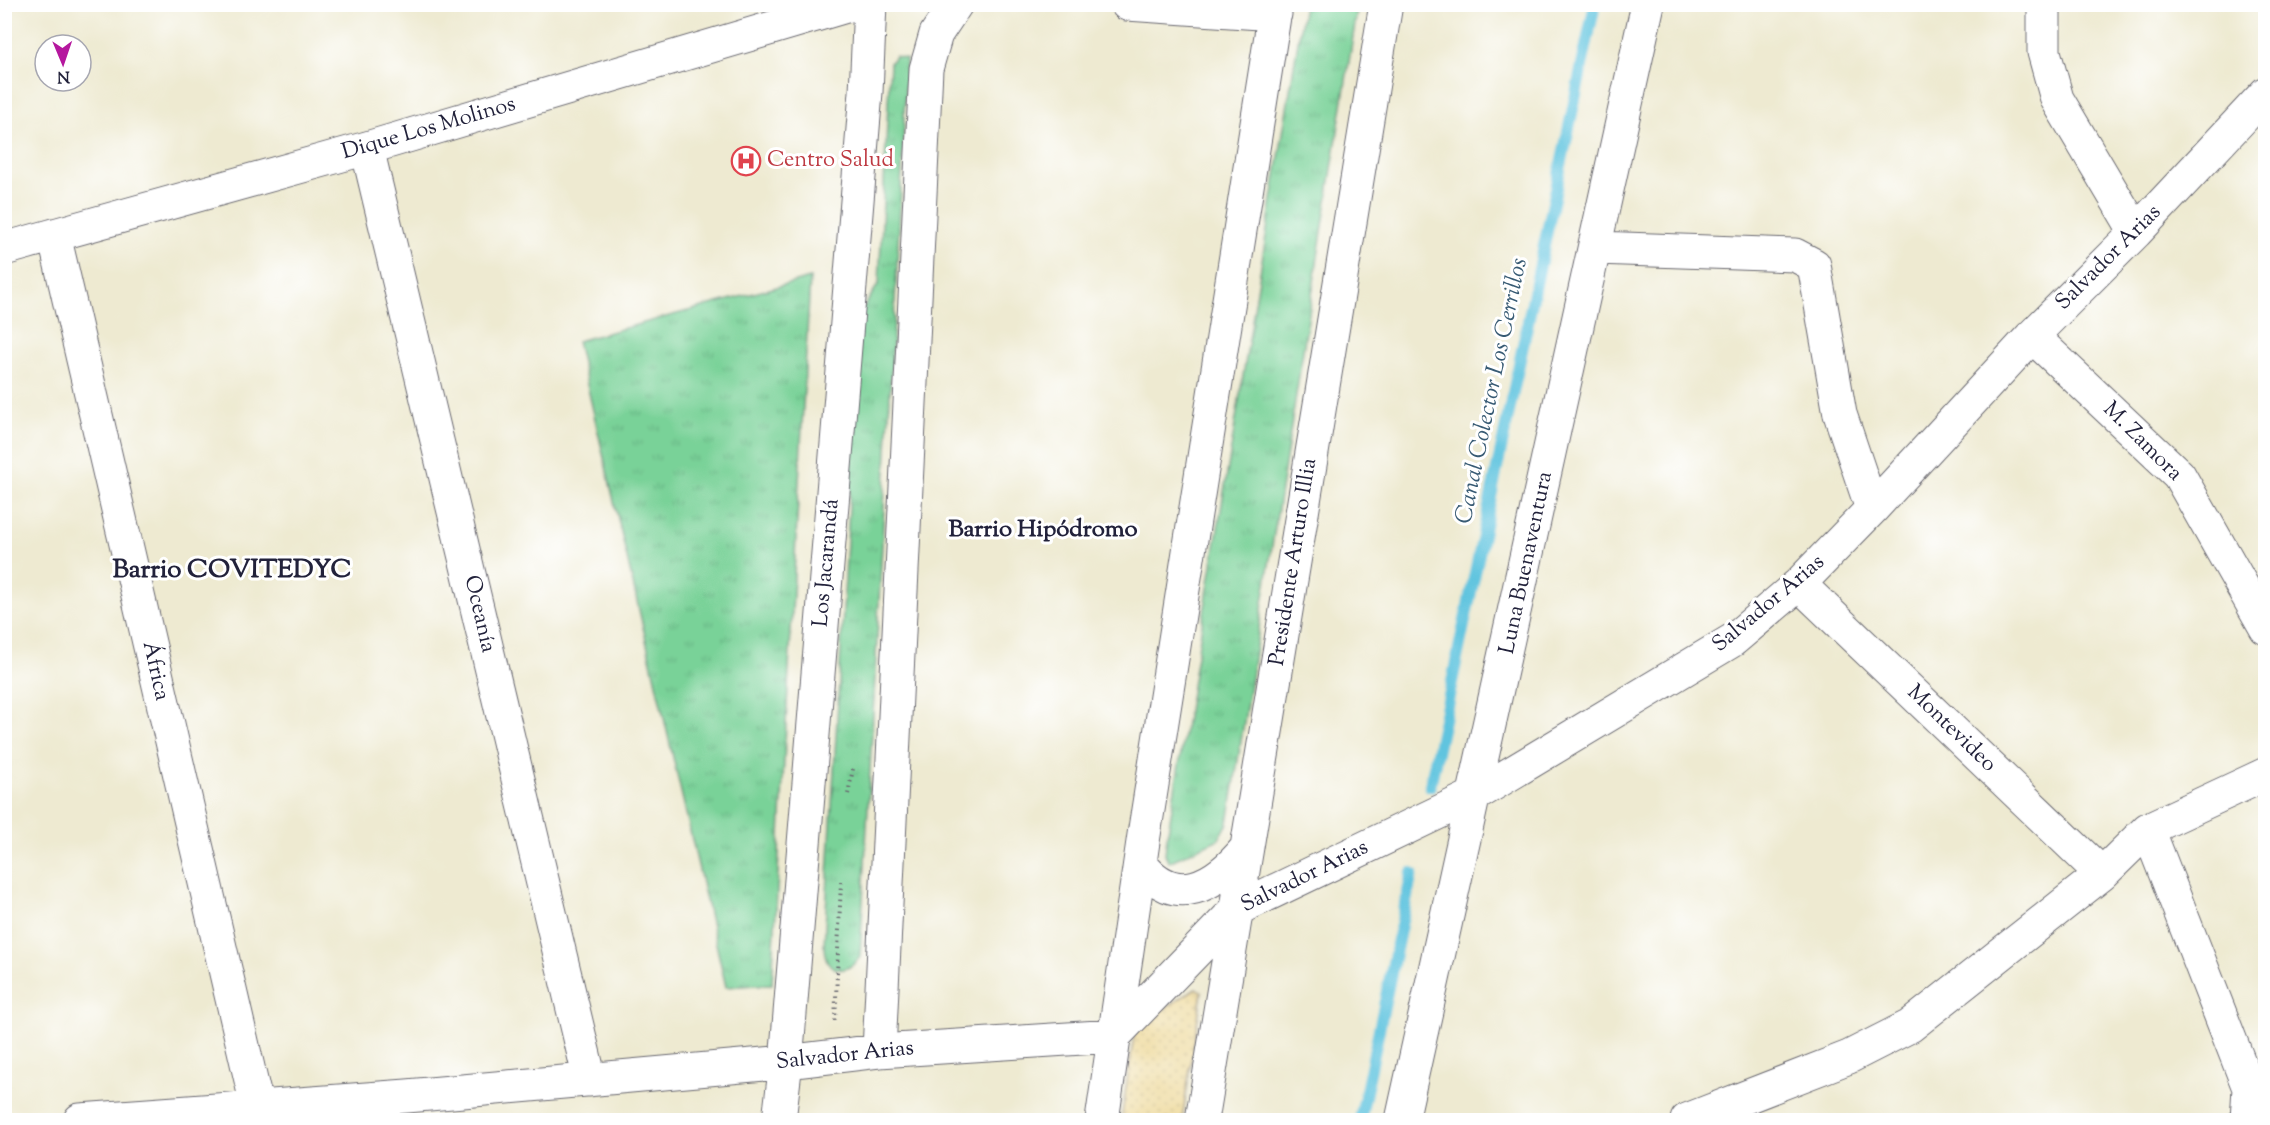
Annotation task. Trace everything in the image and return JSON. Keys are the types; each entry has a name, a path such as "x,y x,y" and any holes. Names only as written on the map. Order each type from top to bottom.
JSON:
{"street":[{"name":"Dique Los Molinos","path":"4,249 367,148 853,4"},
{"name":"Los Jacarandá","path":"779,1120 786,1062 865,104 870,4"},
{"path":"879,1051 926,69 936,34 956,4"},
{"path":"1102,1120 1140,863 1275,9 1127,4"},
{"name":"Presidente Arturo Illia","path":"1202,1120 1386,4"},
{"name":"Luna Buenaventura","path":"1402,1120 1648,4"},
{"path":"2044,4 2044,52 2057,99 2136,232"},
{"name":"Salvador Arias","path":"80,1120 257,1106 406,1108 590,1080 879,1051 1114,1036 1236,909 1475,795 1733,640 1799,584 1872,509 2032,336 2136,232 2265,93"},
{"name":"Oceanía","path":"367,148 590,1080"},
{"name":"África","path":"54,235 257,1106"},
{"path":"1596,248 1795,255 1814,265 1840,414 1872,509"},
{"name":"M. Zamora","path":"2032,336 2179,475 2257,591 2265,628"},
{"name":"Montevideo","path":"1799,584 2102,874"},
{"path":"1687,1120 1849,1057 1910,1026 2102,874 2148,829 2265,774"},
{"path":"2148,829 2249,1088 2247,1120"},
{"path":"1140,863 1149,876 1162,884 1189,888 1215,881 1231,868 1246,849"}],"green space":[{"path":"1304,5 1358,5 1228,823 1219,839 1169,862 1165,854 1166,844"},
{"path":"895,56 906,59 903,151 860,957 848,968 837,969 828,962 824,946 858,349 861,312 879,283 890,63"},
{"path":"810,278 772,984 726,987 577,341"}],"sand":[{"path":"1196,988 1202,992 1182,1120 1121,1120 1134,1036 1140,1024"}],"waterway":[{"name":"Canal Colector Los Cerrillos","path":"1430,786 1595,4"},
{"name":"Canal Colector Los Cerrillos","path":"1360,1120 1412,873"}],"place":[{"name":"Centro Salud","path":"746,161"}],"district":[{"name":"Barrio Hipódromo","path":"1043,530"},
{"name":"Barrio COVITEDYC","path":"232,570"}]}
